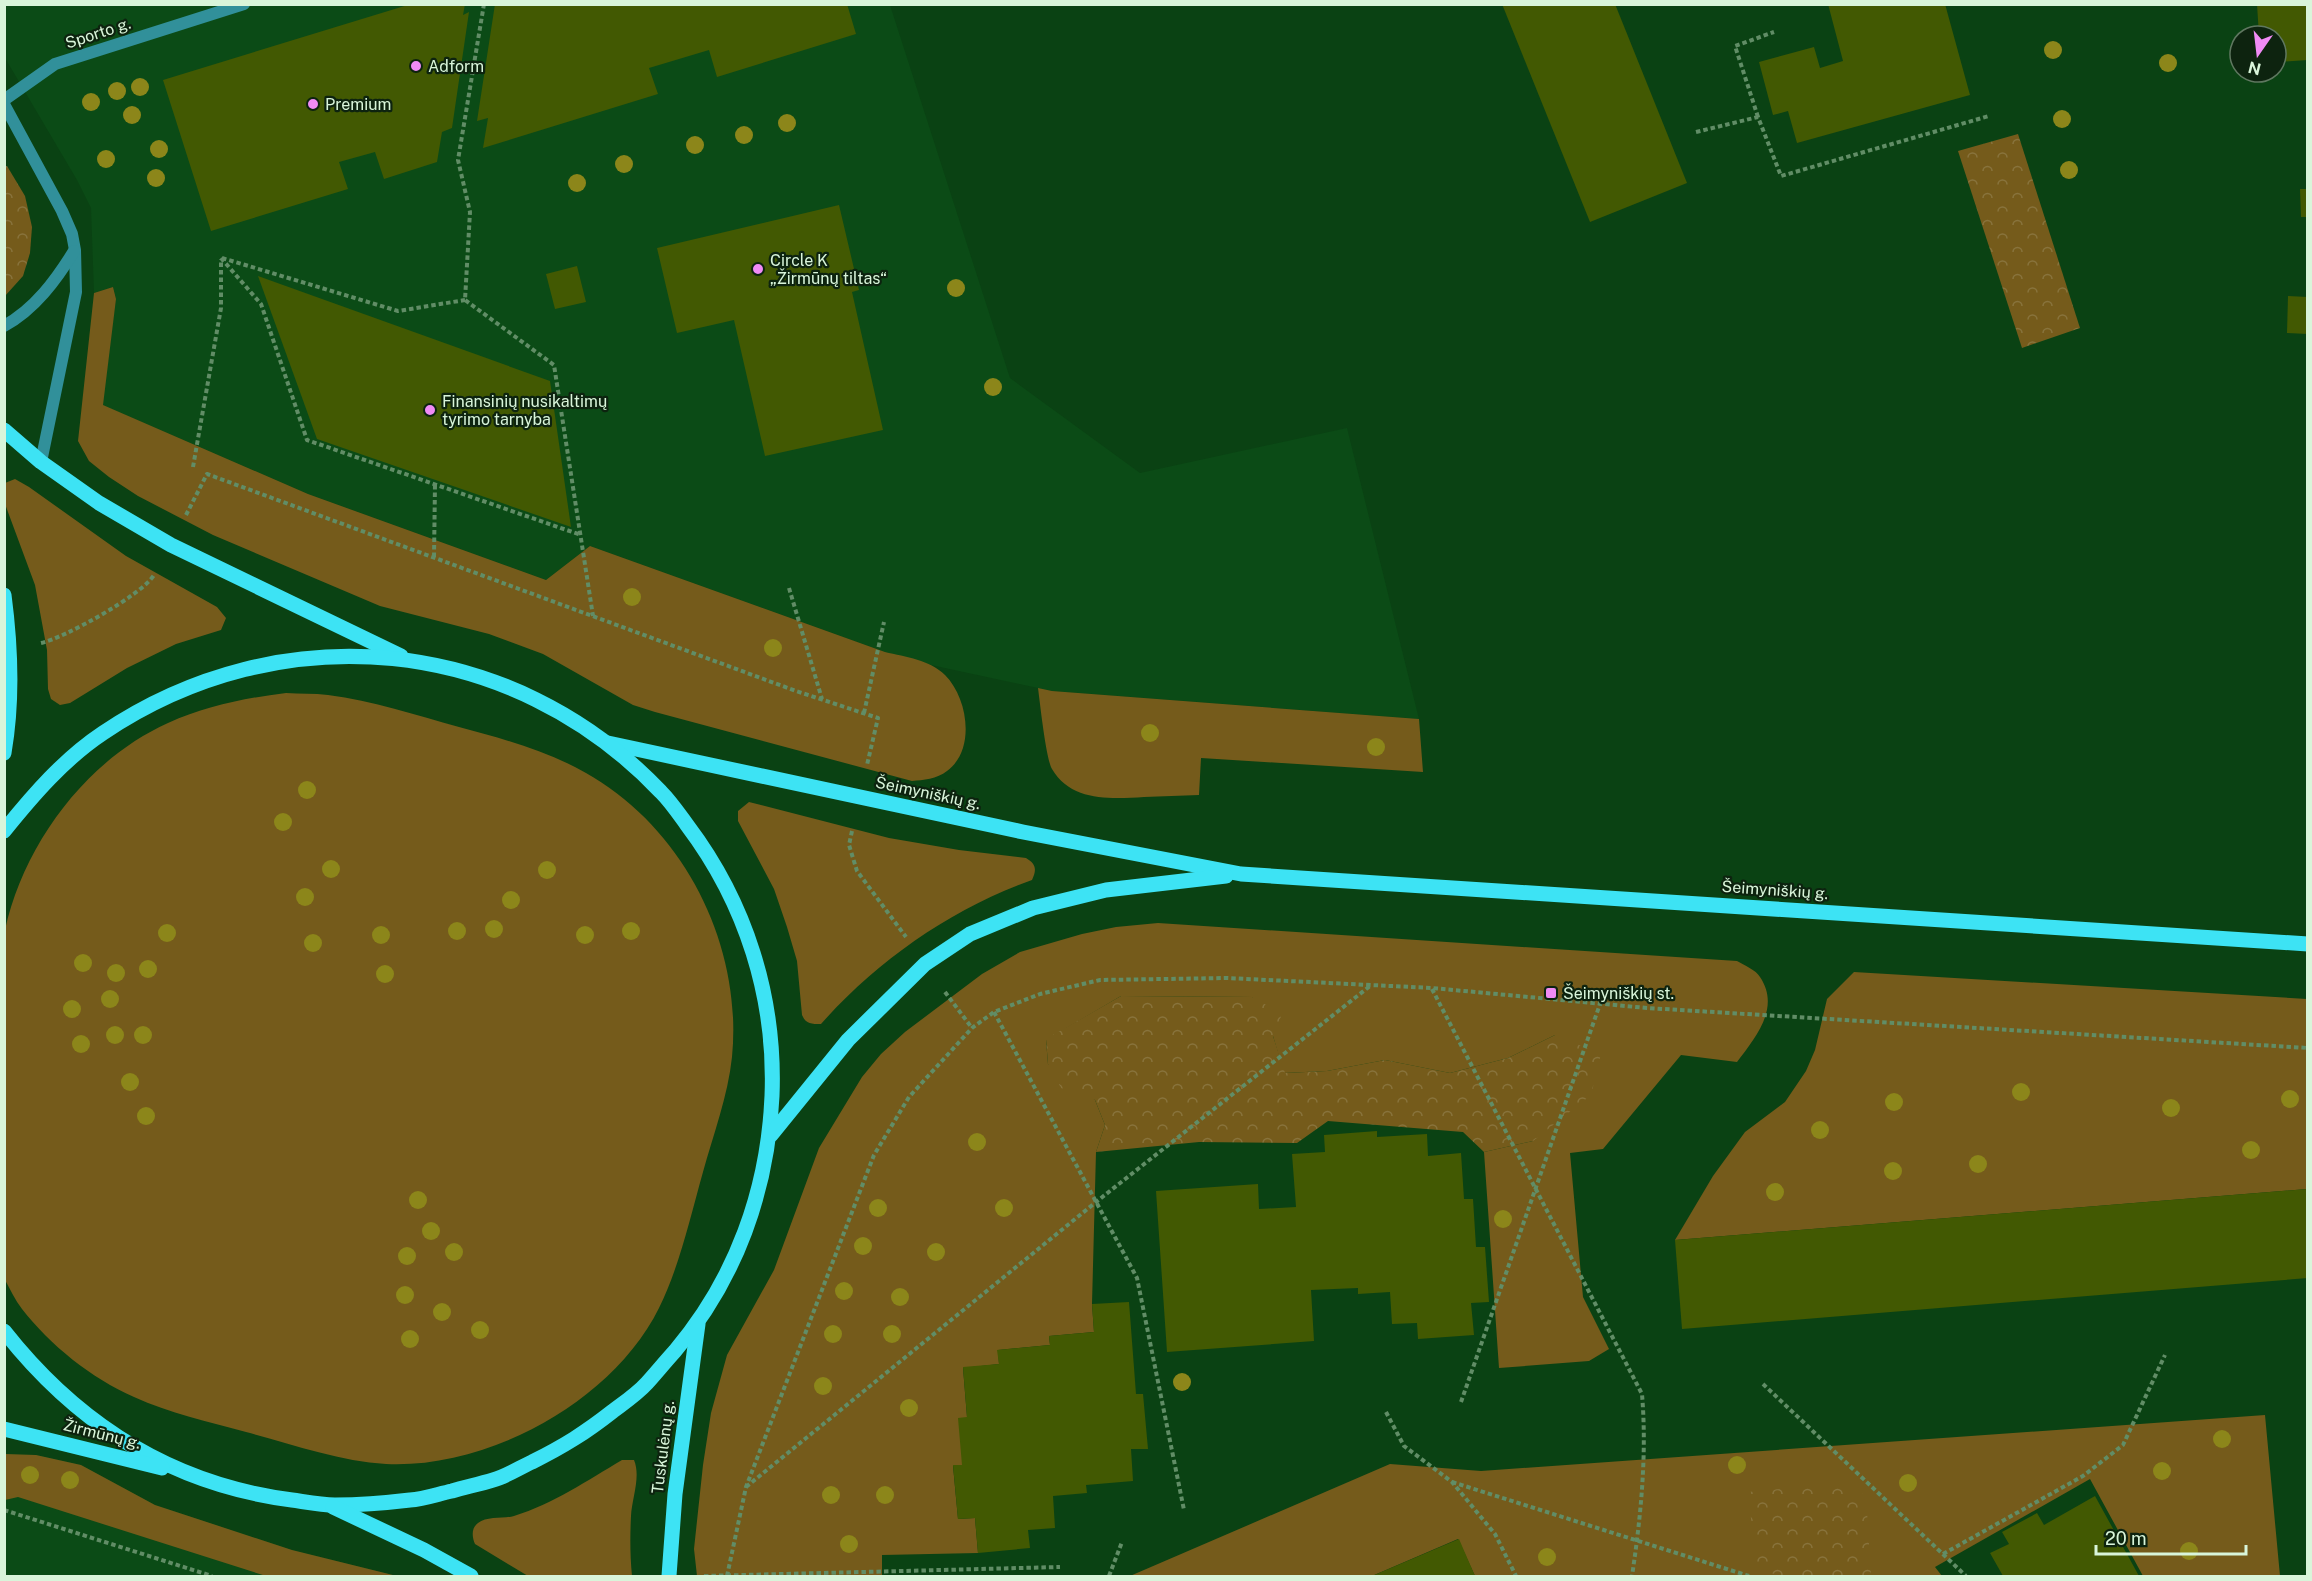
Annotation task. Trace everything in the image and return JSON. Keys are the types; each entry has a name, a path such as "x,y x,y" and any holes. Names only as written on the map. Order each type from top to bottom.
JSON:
{"main road":[{"path":"4,430 42,462 99,503 171,545 407,659"},
{"path":"4,595 10,648 10,684 4,753"},
{"path":"4,831 39,787 100,734 170,693 246,667 326,655 407,659 478,675 546,704 608,743 663,793 707,852 742,917 764,988 774,1061 771,1135 757,1201 732,1264 698,1324 643,1388 575,1440 498,1479 416,1500 331,1505 259,1496 190,1475 121,1440 59,1392 4,1331"},
{"name":"Šeimyniškių g.","path":"608,743 1023,831 1241,874 2307,944"},
{"name":"Šeimyniškių g.","path":"771,1135 848,1040 925,964 970,934 1033,908 1106,890 1241,874"},
{"name":"Tuskulėnų g.","path":"669,1576 675,1494 698,1324"},
{"name":"Žirmūnų g.","path":"4,1429 190,1475"},
{"path":"331,1505 424,1550 471,1576"}],"street":[{"name":"Sporto g.","path":"4,102 55,64 244,4"},
{"path":"4,102 62,211 72,234 75,250 76,292 42,462"},
{"path":"4,326 23,316 57,278 75,250"}],"path":[{"path":"465,300 470,212 458,160 484,4"},
{"path":"1774,32 1735,46 1758,117 1781,176 1989,116"},
{"path":"1696,132 1758,117"},
{"path":"221,258 398,311 465,300 554,365 593,616"},
{"path":"193,467 221,308 221,258"},
{"path":"221,258 261,304 308,440 581,535"},
{"path":"10,648 49,641 135,594 151,580 207,474 878,718"},
{"path":"434,557 435,484"},
{"path":"789,588 822,699"},
{"path":"864,713 884,622"},
{"path":"849,844 856,871 904,934"},
{"path":"727,1576 746,1487 874,1155 909,1097 972,1028 994,1012 1040,994 1100,980 1227,978 1432,988 1600,1004 2307,1048"},
{"path":"746,1487 1096,1202 1371,985"},
{"path":"1432,988 1642,1394 1645,1435 1637,1542 1632,1576"},
{"path":"1461,1402 1600,1004"},
{"path":"994,1012 1137,1278 1184,1510"},
{"path":"1943,1554 2084,1476 2122,1445 2165,1355"},
{"path":"1764,1384 1966,1576"},
{"path":"1386,1412 1404,1446 1452,1482 1495,1534 1516,1576"},
{"path":"1452,1482 1749,1576"},
{"path":"4,1510 212,1576"},
{"path":"1109,1576 1122,1542"},
{"path":"694,1576 1060,1567"}],"shaded area":[{"path":"4,5 890,5 1010,378 1140,473 1347,428 1419,719 1052,691 931,665 885,652 590,546 546,580 308,494 102,405 116,299 113,287 94,293 91,208 5,58"},
{"path":"5,1454 36,1455 81,1465 155,1505 292,1550 397,1576 5,1576"}],"green space":[{"path":"2018,134 2080,328 2022,348 1958,151"},
{"path":"7,166 25,196 32,227 30,253 23,276 5,296 4,167"},
{"path":"113,287 116,299 103,405 308,494 546,580 590,546 885,652 925,662 945,675 959,697 966,724 962,750 956,762 939,776 912,781 633,705 543,654 489,634 380,606 213,535 138,496 89,461 78,441 94,293"},
{"path":"15,479 126,556 217,607 226,618 221,630 176,644 127,668 70,703 60,705 51,699 48,689 47,650 35,585 5,504 5,483"},
{"path":"1038,688 1052,691 1419,719 1423,772 1201,758 1199,795 1119,798 1093,796 1070,788 1052,769 1045,743"},
{"path":"286,693 328,695 394,709 524,746 586,773 621,796 652,825 678,857 700,894 716,932 728,973 733,1015 732,1057 727,1086 684,1241 659,1308 638,1342 611,1372 580,1400 544,1423 506,1441 466,1455 425,1463 368,1462 316,1451 147,1403 102,1380 58,1348 22,1309 5,1280 4,938 14,898 27,867 43,836 85,782 138,739 168,723 211,707"},
{"path":"749,802 889,838 1026,858 1034,865 1035,873 1032,880 973,906 918,939 867,979 821,1024 812,1024 807,1022 802,1015 797,961 774,889 738,821 738,811"},
{"path":"1158,923 1737,961 1760,977 1766,989 1767,1011 1758,1033 1737,1062 1681,1055 1603,1149 1570,1153 1583,1297 1609,1349 1589,1361 1499,1368 1484,1152 1533,1141 1555,1035 1508,1058 1450,1073 1385,1060 1327,1071 1284,1073 1273,1036 1252,997 1121,996 1046,1040 1048,1064 1095,1100 1105,1125 1096,1152 1092,1304 1094,1332 1049,1336 1050,1345 998,1350 999,1364 963,1368 967,1417 962,1465 953,1466 958,1519 975,1518 978,1553 882,1555 882,1576 697,1576 694,1549 703,1465 711,1413 727,1355 774,1270 819,1148 862,1077 881,1054 905,1032 982,974 1020,952 1082,934 1116,927"},
{"path":"1854,972 2307,999 2307,1189 1675,1240 1713,1176 1745,1132 1785,1102 1806,1071 1815,1050 1827,999"},
{"path":"1121,996 1252,997 1282,1014 1273,1036 1285,1073 1327,1071 1385,1060 1450,1073 1508,1058 1555,1035 1601,1054 1591,1095 1533,1141 1484,1152 1463,1132 1328,1121 1297,1143 1199,1142 1096,1152 1105,1125 1095,1100 1061,1088 1048,1064 1046,1039"},
{"path":"2265,1415 2280,1576 2143,1576 2090,1479 1935,1567 1942,1576 1475,1576 1458,1539 1372,1576 1130,1576 1390,1464 1481,1471"},
{"path":"5,1454 36,1455 81,1465 155,1505 292,1550 397,1576 266,1576 18,1497 5,1500"},
{"path":"622,1460 634,1460 637,1473 631,1516 632,1576 528,1576 475,1544 473,1530 482,1521 514,1516 543,1505"},
{"path":"1831,1484 1866,1495 1871,1576 1788,1576 1757,1571 1748,1492"}],"building":[{"name":"Premium","path":"411,4 465,4 463,15 469,12 452,128 442,132 437,162 384,179 375,152 339,162 348,189 211,231 163,80"},
{"path":"495,4 847,4 856,34 717,77 709,50 649,68 658,94 483,148 488,118 477,121"},
{"path":"1502,4 1615,4 1687,183 1590,222"},
{"path":"1828,4 1945,4 1970,95 1797,143 1788,111 1773,115 1759,62 1814,47 1820,68 1843,61"},
{"path":"2257,4 2308,4 2308,60 2288,61 2288,24 2258,24"},
{"path":"2300,189 2308,189 2308,217 2301,217"},
{"path":"839,205 859,290 852,292 883,430 765,456 734,320 677,333 657,248"},
{"path":"577,266 586,302 555,309 546,274"},
{"name":"Finansinių nusikaltimų tyrimo tarnyba","path":"258,276 550,381 571,527 317,439"},
{"path":"2288,296 2308,297 2308,334 2287,333"},
{"path":"1377,1131 1377,1137 1427,1134 1428,1156 1461,1153 1464,1199 1473,1199 1476,1247 1485,1247 1489,1302 1471,1303 1474,1335 1418,1339 1417,1323 1392,1324 1390,1292 1358,1294 1358,1288 1311,1290 1314,1341 1167,1352 1156,1191 1258,1184 1259,1209 1296,1207 1292,1154 1325,1152 1324,1135"},
{"path":"2308,1189 2308,1278 1682,1329 1675,1240"},
{"path":"1129,1302 1136,1394 1143,1394 1148,1449 1131,1449 1133,1481 1086,1485 1087,1493 1053,1496 1055,1528 1028,1530 1030,1548 978,1553 975,1518 958,1519 953,1465 962,1465 958,1418 967,1417 963,1367 999,1364 997,1350 1050,1345 1049,1336 1094,1332 1092,1304"},
{"path":"2095,1496 2139,1576 2003,1576 1990,1553 2009,1544 2002,1532 2037,1513 2044,1525"},
{"path":"1459,1539 1475,1576 1372,1576"}],"place":[{"name":"Adform","path":"416,66"},
{"name":"Premium","path":"313,104"},
{"name":"Circle K „Žirmūnų tiltas“","path":"758,269"},
{"name":"Finansinių nusikaltimų tyrimo tarnyba","path":"430,410"},
{"name":"Šeimyniškių st.","path":"1551,993"}]}
